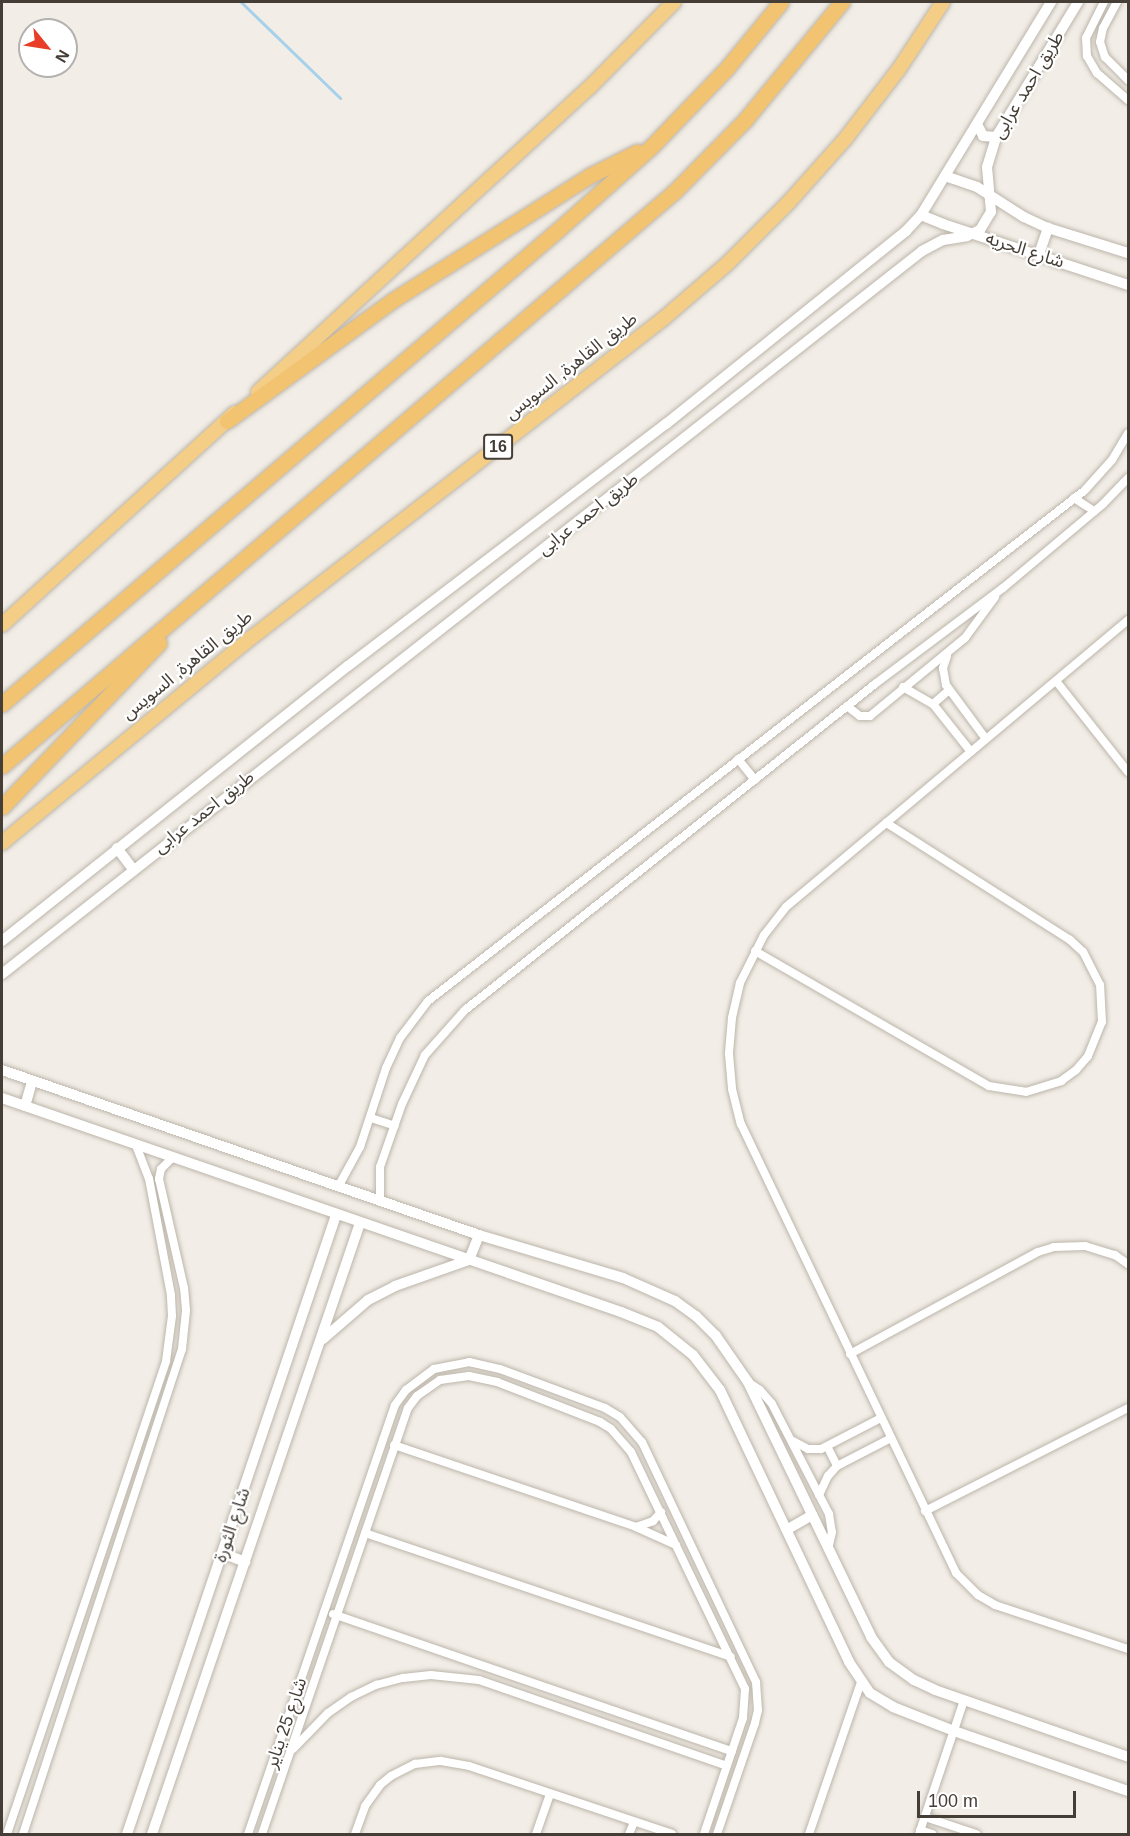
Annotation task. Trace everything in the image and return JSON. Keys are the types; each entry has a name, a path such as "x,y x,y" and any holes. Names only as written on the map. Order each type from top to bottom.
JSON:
{"highway":[{"path":"2,625 590,88 674,2"},
{"path":"2,704 542,244 651,147 727,68 781,2"},
{"path":"2,766 675,190 751,112 842,2"},
{"name":"طريق القاهرة, السويس","path":"2,843 251,638 663,319 728,263 789,202 846,138 899,69 943,2"},
{"path":"227,421 393,300 589,176 651,147"},
{"path":"2,807 200,598"}],"street":[{"name":"طريق احمد عرابى","path":"2,941 348,666 666,424 897,238 921,214 1051,2"},
{"name":"طريق احمد عرابى","path":"2,974 132,869 922,251 943,240 974,234 989,218 992,196 987,166 996,137 1078,2"},
{"path":"1117,2 1103,28 1101,42 1105,57 1127,79 1117,90"},
{"path":"1112,12 1103,4 1088,30 1086,46 1091,65 1128,100"},
{"path":"1086,46 1101,42"},
{"path":"977,124 983,136 996,137"},
{"name":"شارع الحريه","path":"945,176 967,182 1024,217 1048,228 1128,253"},
{"name":"شارع الحريه","path":"921,214 1128,285"},
{"path":"1039,254 1048,228"},
{"path":"338,1187 360,1147 386,1068 400,1038 428,1001 1074,498 1112,460 1128,433"},
{"path":"380,1201 380,1167 394,1126 425,1055 465,1010 847,706 1003,588 1094,511 1128,478"},
{"path":"1074,498 1094,511"},
{"path":"847,706 860,716 870,716 903,687 950,652 974,627 1003,588"},
{"path":"1128,620 786,907 755,951 740,983 732,1018 730,1071 741,1124 951,1565 978,1595 1004,1609 1128,1649"},
{"path":"950,652 944,663 943,674 949,690 986,740"},
{"path":"1056,681 1128,772"},
{"path":"903,687 933,704 971,752"},
{"path":"933,704 949,690"},
{"path":"738,759 755,780"},
{"path":"755,951 989,1086 1007,1091 1044,1088 1076,1070 1088,1056 1097,1040 1103,1012 1100,985 1083,952 1070,940 886,823"},
{"path":"117,848 132,869"},
{"path":"2,1070 479,1235 623,1278 675,1301 696,1316 716,1336 748,1382 871,1637 889,1662 914,1680 964,1700 1128,1757"},
{"path":"25,1106 32,1082"},
{"path":"2,1098 137,1147 637,1318 676,1340 701,1363 720,1390 861,1682 881,1701 954,1731 1128,1791"},
{"path":"371,1118 394,1126"},
{"path":"7,1834 166,1361 172,1316 171,1295 149,1179 137,1147"},
{"path":"22,1834 182,1349 186,1310 184,1288 159,1179 161,1169 172,1158"},
{"name":"شارع الثورة","path":"127,1834 336,1215"},
{"name":"شارع الثورة","path":"152,1834 360,1223"},
{"path":"321,1341 343,1319 368,1300 395,1286 469,1260 479,1235"},
{"path":"850,1354 1038,1252 1054,1247 1085,1246 1115,1255 1128,1264"},
{"name":"شارع 25 يناير","path":"248,1834 395,1405 419,1378 451,1363 469,1362 500,1369 590,1401 620,1417 642,1442 701,1562 754,1675 758,1710"},
{"name":"شارع 25 يناير","path":"262,1834 408,1408 428,1387 454,1376 483,1378 585,1415 611,1429 631,1452 731,1657 745,1689 745,1708"},
{"path":"748,1382 769,1399 819,1495 832,1526 828,1549"},
{"path":"925,1511 1128,1408"},
{"path":"791,1439 808,1449 828,1448 881,1418"},
{"path":"819,1495 828,1476 837,1466 891,1438"},
{"path":"394,1445 636,1527 676,1545"},
{"path":"828,1448 837,1466"},
{"path":"636,1527 653,1521 661,1512"},
{"path":"788,1529 812,1515"},
{"path":"365,1533 731,1657"},
{"path":"222,1553 245,1562"},
{"path":"688,1569 701,1562"},
{"path":"696,1585 708,1579"},
{"path":"324,1611 732,1751"},
{"path":"479,1680 484,1666"},
{"path":"289,1754 328,1713 351,1697 376,1685 431,1675 479,1680 727,1766"},
{"path":"809,1834 861,1682"},
{"path":"932,1834 920,1832 964,1700"},
{"path":"704,1834 745,1708 758,1710 717,1834"},
{"path":"356,1834 365,1806 376,1790 391,1776 415,1764 428,1762 455,1763 672,1834"},
{"path":"536,1834 550,1794"},
{"path":"925,1817 976,1834"},
{"path":"629,1834 634,1822"}],"waterway":[{"path":"241,2 340,98"}]}
